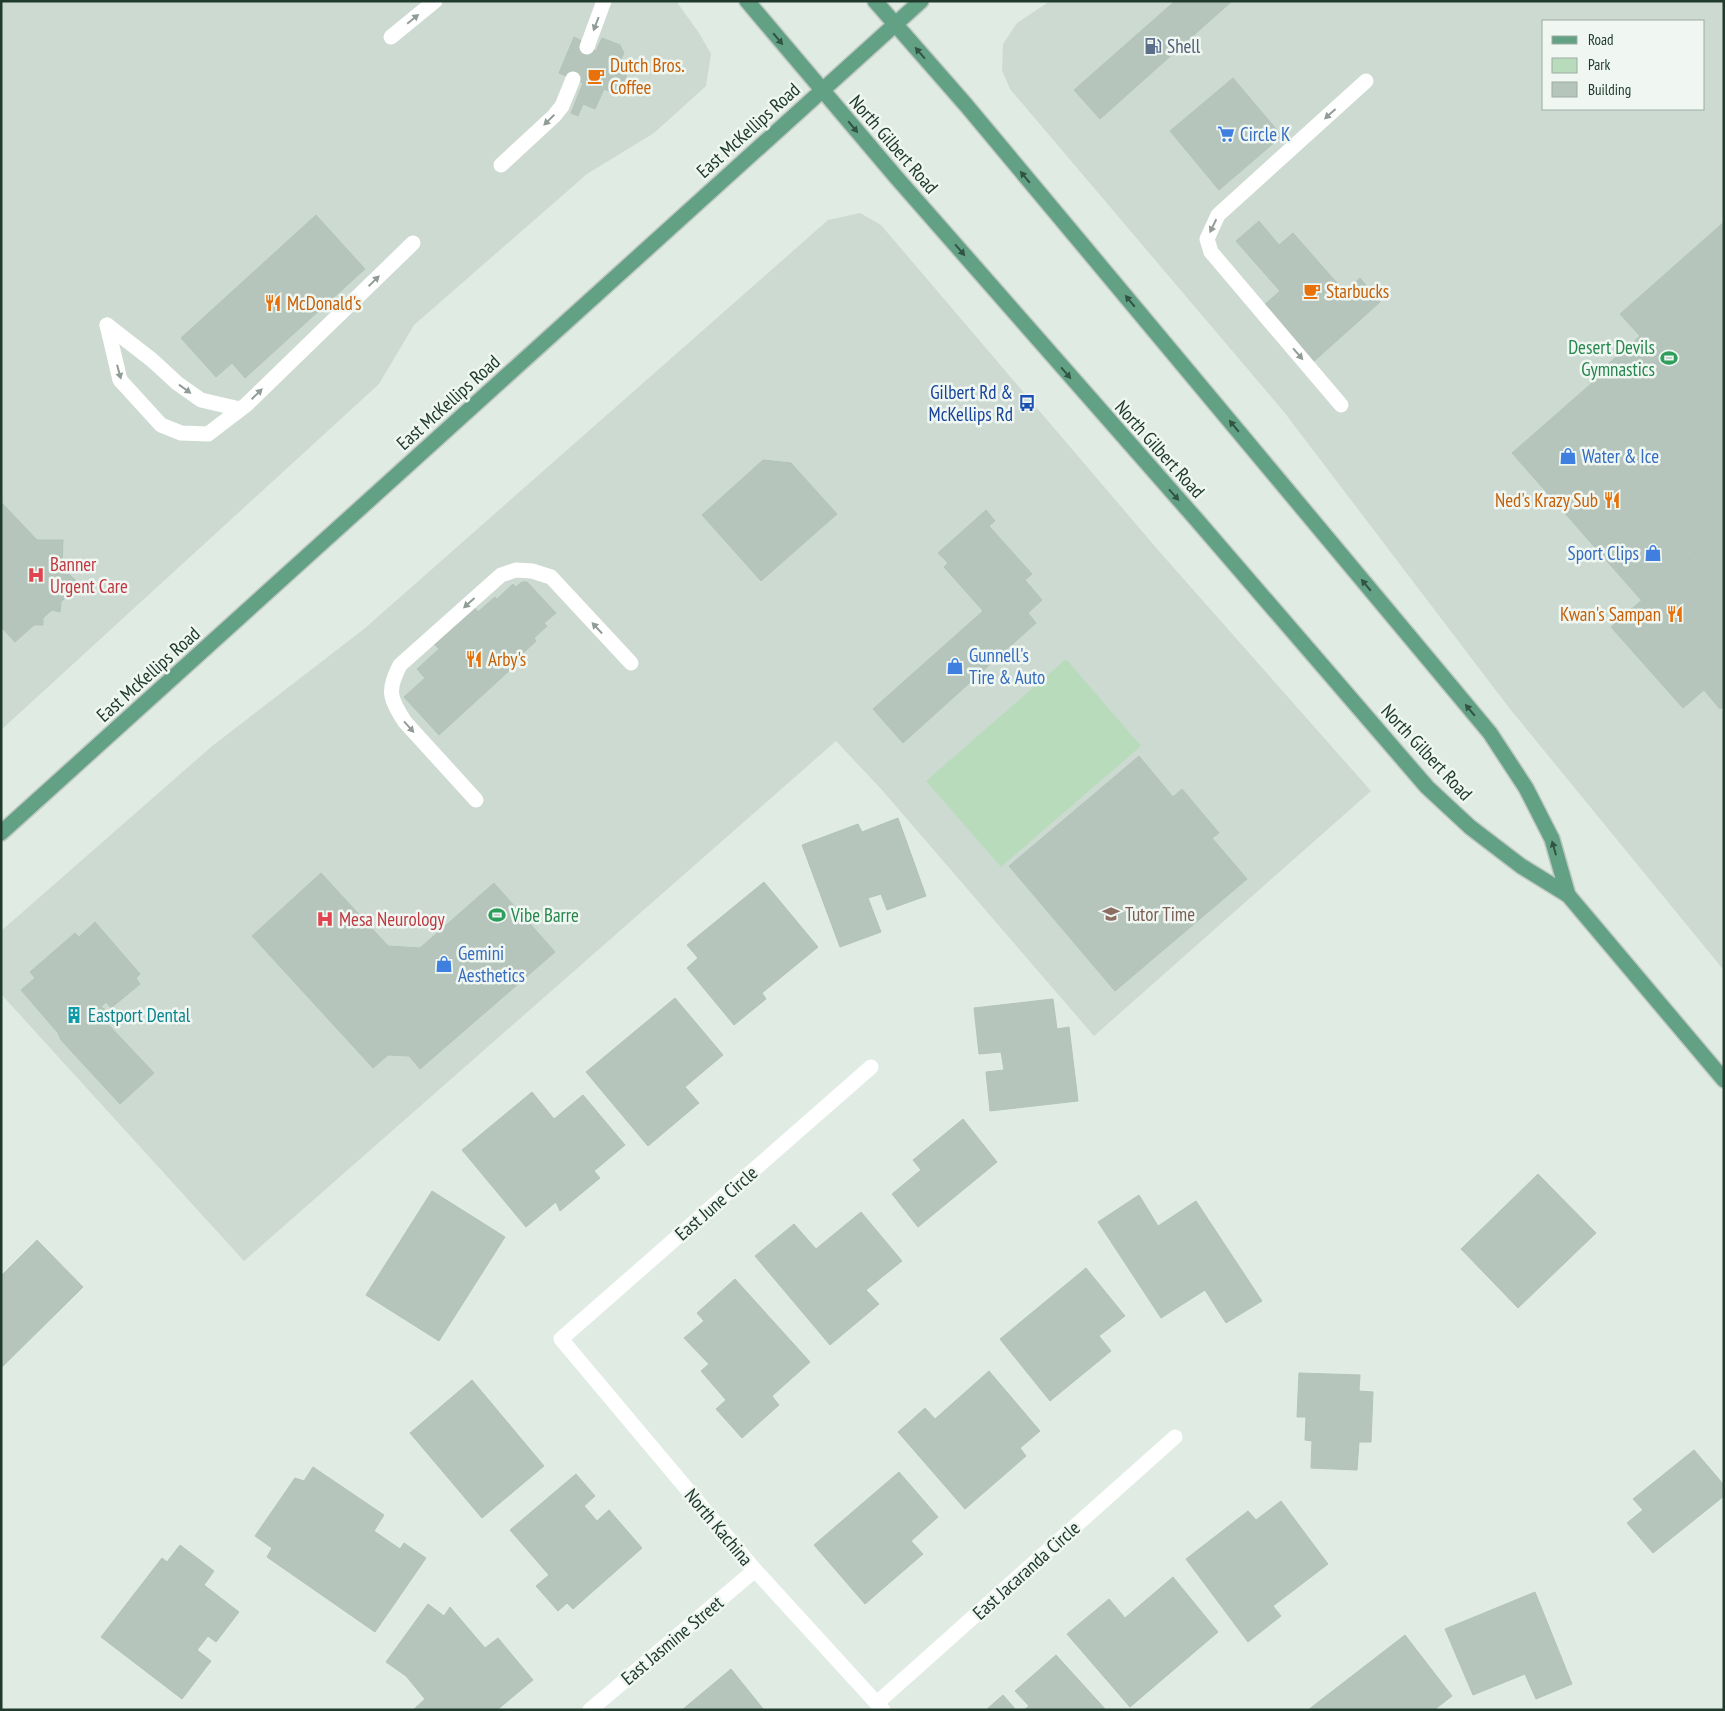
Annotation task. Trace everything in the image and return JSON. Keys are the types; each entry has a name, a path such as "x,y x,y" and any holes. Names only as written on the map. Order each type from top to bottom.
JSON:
{"main road":[{"name":"North Gilbert Road","path":"747,1 1131,448 1196,520 1427,787 1470,827 1521,866 1568,895 1724,1080"},
{"name":"North Gilbert Road","path":"875,1 966,105 1490,733 1526,788 1552,839 1568,895"},
{"name":"East McKellips Road","path":"1,833 921,1"}],"street":[{"path":"391,37 435,1"},
{"path":"587,47 604,1"},
{"path":"501,165 554,116 562,106 573,79"},
{"path":"1341,404 1210,252 1207,239 1218,215 1366,81"},
{"path":"240,409 201,400 177,383 152,360 107,325 120,380 161,425 181,433 208,434 240,409 412,243"},
{"path":"476,800 405,722 396,709 391,694 393,680 400,665 501,574 524,570 551,577 631,663"},
{"name":"East June Circle","path":"562,1339 871,1067"},
{"name":"North Kachina","path":"562,1339 755,1570 880,1706"},
{"name":"East Jacaranda Circle","path":"880,1706 1175,1437"},
{"name":"East Jasmine Street","path":"590,1710 755,1570"}],"shaded area":[{"path":"1,1 676,1 699,33 711,54 706,86 654,133 587,174 414,325 379,384 1,730"},
{"path":"1050,1 1724,1 1724,967 1722,968 1510,709 1284,412 1010,89 1002,70 1003,44 1017,23"},
{"path":"860,213 881,225 1158,550 1371,791 1094,1036 882,790 836,741 244,1261 1,994 1,931 211,747 364,629 828,220"}],"green space":[{"path":"1066,659 1141,746 1001,867 926,781"}],"building":[{"name":"Shell","path":"1175,1 1232,1 1100,119 1074,90"},
{"name":"Dutch Bros. Coffee","path":"574,37 582,41 581,44 596,51 602,38 620,45 624,53 619,63 630,67 618,95 604,89 595,109 583,104 578,116 571,113 583,83 559,73"},
{"name":"Circle K","path":"1233,78 1282,136 1219,190 1170,131"},
{"name":"McDonald's","path":"316,215 365,269 245,378 232,363 216,377 181,338"},
{"name":"Starbucks","path":"1259,221 1279,245 1293,233 1345,292 1360,278 1380,302 1312,363 1263,306 1280,291 1236,241"},
{"name":"Desert Devils Gymnastics","path":"1724,222 1724,533 1590,380 1640,336 1620,314"},
{"path":"1592,383 1722,530 1642,601 1512,453"},
{"path":"763,460 791,463 837,514 761,581 702,515"},
{"name":"Banner Urgent Care","path":"1,502 37,540 63,540 62,567 79,584 61,602 60,612 52,610 43,618 43,625 34,625 15,642 1,627"},
{"name":"Gunnell's Tire & Auto","path":"986,510 995,521 989,526 1032,574 1025,580 1042,600 1028,613 1036,623 903,743 873,709 983,611 944,567 948,563 938,553"},
{"name":"Kwan's Sampan","path":"1722,530 1724,533 1724,706 1720,709 1704,690 1683,708 1611,627"},
{"name":"Arby's","path":"522,582 527,582 556,613 544,623 547,626 534,638 536,641 519,657 521,660 439,735 404,697 425,678 417,669 439,649 434,644 474,607 478,612 495,597 497,599 513,584 516,587"},
{"path":"1139,756 1173,797 1182,789 1219,833 1212,838 1247,879 1115,991 1009,866"},
{"path":"898,818 926,896 887,910 881,894 868,898 881,932 840,947 802,845 858,824 862,832"},
{"path":"321,873 388,946 420,948 494,883 555,952 420,1069 409,1056 388,1055 373,1068 252,936"},
{"path":"764,882 818,947 762,993 766,999 734,1025 687,968 698,958 687,945"},
{"name":"Eastport Dental","path":"95,922 140,974 136,978 140,984 111,1008 106,1002 101,1007 106,1010 105,1021 154,1073 120,1104 61,1040 58,1033 21,990 35,978 30,972 75,933 79,937"},
{"path":"675,998 723,1055 685,1087 699,1103 648,1146 586,1072"},
{"path":"1053,999 1057,1029 1069,1027 1078,1101 990,1111 986,1072 1004,1070 1001,1052 979,1054 974,1008"},
{"path":"532,1092 554,1119 583,1095 625,1145 594,1171 600,1178 560,1211 556,1202 526,1227 462,1150"},
{"path":"963,1119 997,1162 918,1227 892,1194 921,1170 913,1160"},
{"path":"1538,1174 1596,1233 1518,1308 1461,1249"},
{"path":"432,1191 505,1237 439,1341 366,1295"},
{"path":"1139,1195 1158,1226 1196,1201 1262,1301 1226,1323 1205,1290 1161,1318 1098,1222"},
{"path":"861,1212 902,1261 866,1290 879,1304 830,1345 755,1256 794,1224 816,1249"},
{"path":"37,1240 83,1287 1,1368 1,1276"},
{"path":"1086,1268 1125,1316 1099,1336 1111,1351 1050,1401 1000,1339"},
{"path":"735,1279 810,1362 772,1396 779,1405 742,1438 716,1409 726,1400 701,1371 709,1364 684,1338 704,1321 697,1313"},
{"path":"989,1371 1040,1431 1020,1448 1026,1456 965,1509 898,1432 925,1408 935,1419"},
{"path":"1299,1373 1360,1375 1359,1391 1373,1392 1371,1442 1359,1442 1357,1470 1311,1468 1312,1441 1305,1440 1306,1417 1297,1417"},
{"path":"472,1380 544,1466 482,1518 410,1433"},
{"path":"1694,1450 1724,1485 1724,1496 1653,1553 1627,1523 1643,1510 1633,1499"},
{"path":"313,1467 384,1515 374,1531 400,1549 404,1543 426,1558 375,1632 267,1557 272,1548 255,1536 295,1478 304,1481"},
{"path":"899,1472 938,1517 911,1541 923,1554 865,1604 814,1545"},
{"path":"576,1474 595,1496 584,1506 597,1521 609,1510 642,1548 573,1609 567,1603 558,1611 536,1586 549,1575 510,1530"},
{"path":"1281,1501 1328,1564 1273,1606 1281,1616 1248,1642 1186,1559 1248,1511 1256,1520"},
{"path":"180,1545 214,1571 204,1585 239,1612 216,1642 208,1636 197,1650 211,1661 182,1699 101,1637 162,1558 167,1562"},
{"path":"1173,1577 1218,1632 1130,1707 1067,1634 1109,1599 1125,1618"},
{"path":"1535,1592 1572,1684 1536,1699 1525,1674 1473,1695 1445,1629"},
{"path":"428,1604 444,1616 450,1607 485,1648 498,1638 533,1680 497,1710 413,1710 425,1699 406,1676 386,1662"},
{"path":"1405,1635 1452,1696 1434,1710 1308,1710"},
{"path":"1056,1655 1106,1710 1024,1710 1029,1706 1015,1691"},
{"path":"731,1669 764,1710 682,1710"},
{"path":"1003,1695 1016,1710 986,1710"}],"place":[{"name":"Shell","path":"1153,46"},
{"name":"Dutch Bros. Coffee","path":"596,76"},
{"name":"Circle K","path":"1226,134"},
{"name":"Starbucks","path":"1312,291"},
{"name":"McDonald's","path":"273,303"},
{"name":"Desert Devils Gymnastics","path":"1669,358"},
{"name":"Gilbert Rd & McKellips Rd","path":"1027,403"},
{"name":"Water & Ice","path":"1568,456"},
{"name":"Ned's Krazy Sub","path":"1612,500"},
{"name":"Sport Clips","path":"1653,553"},
{"name":"Banner Urgent Care","path":"36,575"},
{"name":"Kwan's Sampan","path":"1675,614"},
{"name":"Arby's","path":"474,659"},
{"name":"Gunnell's Tire & Auto","path":"955,666"},
{"name":"Tutor Time","path":"1111,914"},
{"name":"Vibe Barre","path":"497,915"},
{"name":"Mesa Neurology","path":"325,919"},
{"name":"Gemini Aesthetics","path":"444,964"},
{"name":"Eastport Dental","path":"74,1015"}]}
